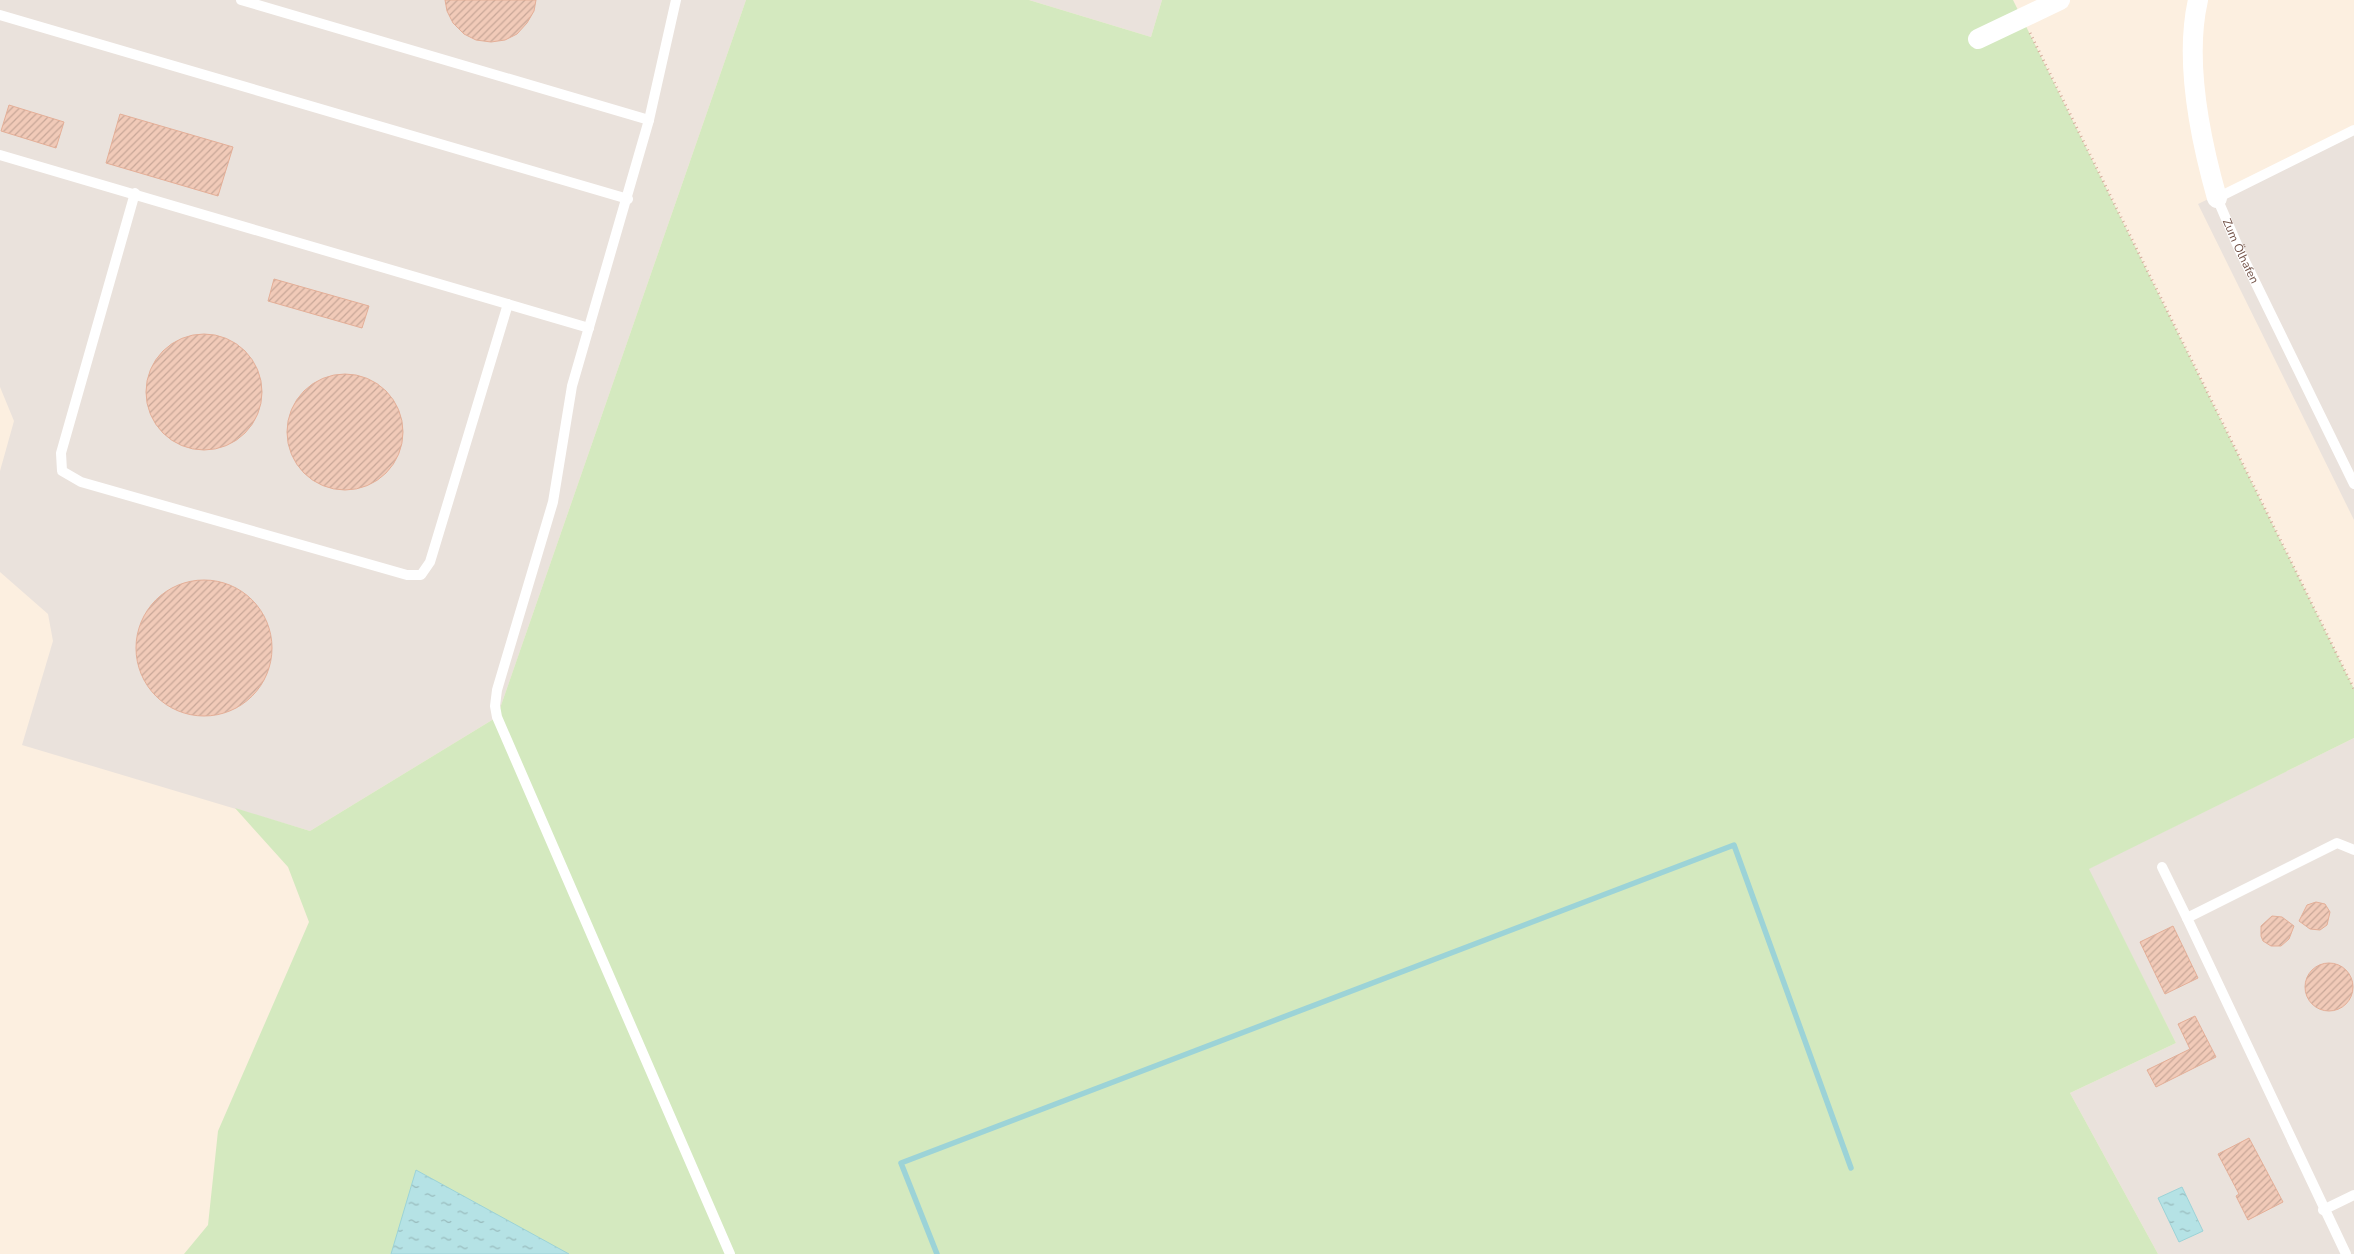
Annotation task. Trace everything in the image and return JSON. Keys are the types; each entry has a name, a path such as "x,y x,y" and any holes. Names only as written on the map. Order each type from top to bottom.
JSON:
{"street":[{"path":"1978,39 2060,0"},
{"name":"Zum Ölhafen","path":"2198,0 2195,15 2194,87 2204,151 2217,198"}],"lane":[{"path":"241,0 255,2 649,120"},
{"path":"676,0 649,120 628,199 572,386 553,502 497,690 495,706 497,717 540,819 730,1254"},
{"path":"0,15 628,199"},
{"path":"2217,198 2354,130"},
{"path":"0,155 135,193 589,328"},
{"path":"135,193 61,453 62,471 81,482 406,575 422,575 430,562 508,304"},
{"name":"Zum Ölhafen","path":"2217,198 2239,249 2354,484"},
{"path":"2187,918 2337,843 2354,850"},
{"path":"2162,867 2346,1254"},
{"path":"2324,1210 2354,1195"}],"path":[{"path":"2026,26 2354,689"}],"shaded area":[{"path":"0,0 746,0 497,717 310,831 22,745 53,641 48,614 0,572 0,471 14,421 0,387"},
{"path":"1029,0 1162,0 1151,37"},
{"path":"2354,129 2354,520 2198,204"},
{"path":"2354,738 2354,1254 2158,1254 2070,1093 2176,1043 2088,869"}],"green space":[{"path":"746,0 1029,0 1151,37 1162,0 2013,0 2354,689 2354,738 2089,869 2176,1043 2070,1093 2158,1254 184,1254 208,1225 218,1131 309,922 288,867 235,808 310,831 497,717"}],"water":[{"path":"416,1170 569,1254 391,1254"},
{"path":"2182,1187 2203,1231 2179,1242 2158,1198"}],"building":[{"path":"445,0 536,0 534,11 527,23 517,34 505,40 491,42 476,40 464,34 453,23 447,11"},
{"path":"9,105 64,122 56,148 1,131"},
{"path":"120,114 233,147 218,196 106,163"},
{"path":"274,279 369,306 362,328 268,301"},
{"path":"204,334 226,338 245,351 258,370 262,392 258,414 245,433 226,446 204,450 182,446 163,433 150,414 146,392 150,370 163,351 182,338"},
{"path":"345,374 367,378 386,391 399,410 403,432 399,454 386,473 367,486 345,490 323,486 304,473 291,454 287,432 291,410 304,391 323,378"},
{"path":"204,580 230,585 242,591 252,600 261,610 267,622 272,648 267,674 261,686 252,696 242,705 230,711 204,716 178,711 166,705 156,696 147,686 141,674 136,648 141,622 147,610 156,600 166,591 178,585"},
{"path":"2316,902 2325,904 2330,912 2327,925 2320,930 2310,929 2299,921 2307,905"},
{"path":"2272,916 2282,917 2294,926 2289,939 2281,946 2271,946 2263,941 2261,936 2261,926"},
{"path":"2173,926 2198,978 2165,994 2140,942"},
{"path":"2329,963 2338,965 2346,970 2351,978 2353,987 2351,996 2346,1004 2338,1009 2329,1011 2320,1009 2312,1004 2307,996 2305,987 2307,978 2312,970 2320,965"},
{"path":"2195,1016 2216,1057 2156,1087 2147,1070 2190,1049 2178,1024"},
{"path":"2249,1138 2283,1202 2248,1220 2236,1196 2239,1194 2218,1154"}],"waterway":[{"path":"937,1254 901,1163 1734,845 1851,1168"}]}
